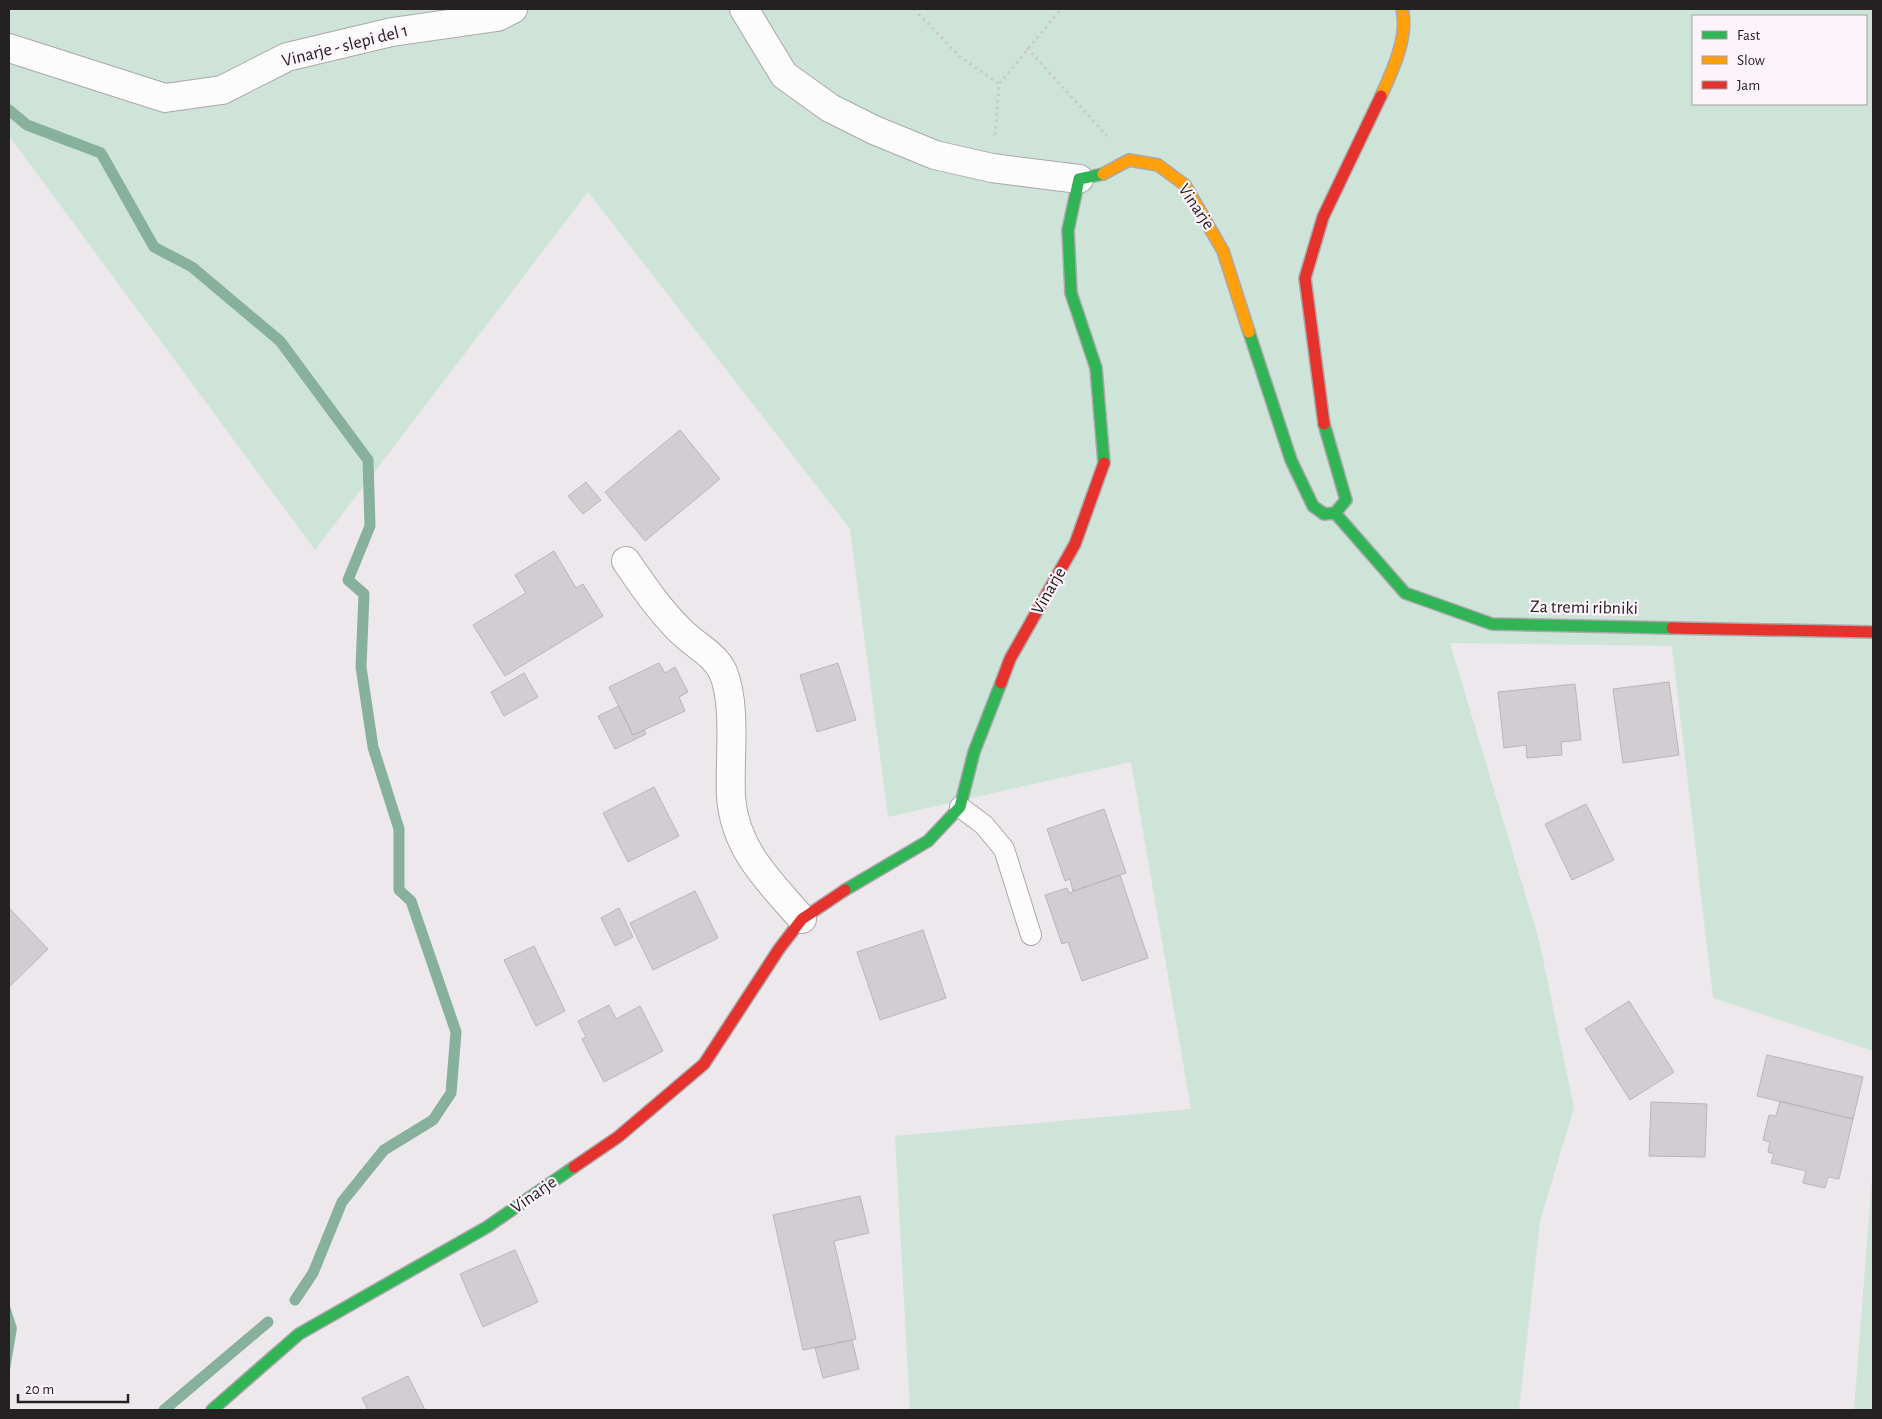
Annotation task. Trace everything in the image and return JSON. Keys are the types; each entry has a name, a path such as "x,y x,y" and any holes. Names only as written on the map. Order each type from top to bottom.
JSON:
{"street":[{"name":"Vinarje - slepi del 1","path":"9,48 165,98 222,90 287,57 392,32 497,17 513,9"},
{"path":"744,9 784,75 830,108 874,130 935,155 992,168 1079,180 1109,172 1129,160"},
{"path":"1335,513 1346,500 1321,413 1305,278 1323,216 1396,64 1404,17 1402,9"},
{"name":"Vinarje","path":"1129,160 1158,165 1185,185 1190,193 1223,251 1291,460 1313,506 1324,514 1335,513"},
{"name":"Vinarje","path":"212,1410 299,1334 487,1227 618,1137 704,1064 779,949 802,919 831,898 928,841 960,807 974,752 1010,659 1075,544 1105,462 1096,368 1071,292 1068,230 1079,180"},
{"name":"Za tremi ribniki","path":"1335,513 1405,593 1492,624 1873,632"},
{"path":"626,561 685,635 711,655 722,672 728,696 732,746 731,798 737,826 750,860 802,919"}],"lane":[{"path":"960,807 984,825 1004,849 1032,935"}],"path":[{"path":"914,9 959,56 999,84"},
{"path":"992,168 999,84 1026,48 1060,9"},
{"path":"1026,48 1129,160"}],"shaded area":[{"path":"9,9 1873,9 1873,1051 1713,998 1672,646 1450,643 1539,940 1574,1108 1540,1221 1519,1410 910,1410 895,1136 1191,1109 1131,762 888,817 850,529 588,192 315,550 9,136"},
{"path":"1873,1165 1873,1410 1854,1410"},
{"path":"9,1303 17,1328 9,1376"}],"building":[{"path":"680,430 720,479 645,541 605,492"},
{"path":"586,482 601,500 583,514 568,496"},
{"path":"554,551 576,588 583,584 603,616 505,676 473,625 526,593 515,575"},
{"path":"659,663 665,673 675,667 688,692 679,697 685,711 633,735 609,687"},
{"path":"838,663 856,720 817,732 800,675"},
{"path":"524,673 538,697 504,716 491,692"},
{"path":"1669,682 1679,755 1623,763 1613,689"},
{"path":"1575,684 1581,740 1561,742 1562,755 1527,758 1526,745 1504,748 1498,692"},
{"path":"619,706 633,735 644,730 646,734 615,749 598,716"},
{"path":"654,787 679,836 628,862 603,813"},
{"path":"1586,804 1614,860 1572,880 1545,824"},
{"path":"1104,809 1126,873 1073,891 1070,879 1065,881 1047,829"},
{"path":"1120,875 1148,958 1082,981 1068,942 1062,944 1045,895 1067,888 1069,893"},
{"path":"695,891 718,938 653,970 630,923"},
{"path":"9,908 48,949 9,987"},
{"path":"619,908 633,937 615,946 601,918"},
{"path":"923,930 946,998 880,1020 857,952"},
{"path":"534,946 565,1011 536,1026 504,960"},
{"path":"1629,1001 1674,1072 1630,1100 1585,1029"},
{"path":"609,1005 616,1019 640,1006 663,1051 604,1082 582,1039 586,1037 578,1021"},
{"path":"1767,1055 1863,1077 1853,1119 1757,1096"},
{"path":"1780,1101 1853,1119 1839,1179 1828,1177 1825,1188 1803,1183 1806,1171 1771,1163 1774,1154 1768,1152 1770,1142 1763,1140 1769,1115 1776,1116"},
{"path":"1651,1102 1707,1104 1705,1157 1649,1156"},
{"path":"860,1196 869,1233 834,1241 856,1339 803,1350 773,1215"},
{"path":"515,1250 538,1302 483,1327 460,1274"},
{"path":"852,1340 859,1369 823,1378 815,1348"},
{"path":"408,1376 425,1410 368,1410 362,1398"}],"waterway":[{"path":"9,110 27,125 101,153 154,247 192,267 280,341 368,460 370,526 348,580 364,594 361,667 373,747 399,829 399,890 411,901 456,1032 451,1093 433,1120 384,1150 342,1202 313,1273 295,1300"},
{"path":"164,1410 268,1322"}],"traffic: fast":[{"path":"1103,174 1079,179 1068,230 1071,293 1096,368 1104,463"},
{"path":"1249,332 1291,460 1313,506 1324,514 1335,513 1346,500 1324,424"},
{"path":"1335,513 1405,593 1492,624 1672,628"},
{"path":"845,890 928,841 960,807 974,752 1001,683"},
{"path":"212,1410 299,1334 487,1227 574,1167"}],"traffic: slow":[{"path":"1381,96 1401,42 1404,20 1402,9"},
{"path":"1103,174 1129,160 1158,165 1185,185 1223,251 1249,332"}],"traffic: jam":[{"path":"1324,424 1305,278 1323,217 1381,96"},
{"path":"1001,683 1010,659 1075,544 1104,463"},
{"path":"1672,628 1873,632"},
{"path":"574,1167 618,1137 704,1064 779,949 802,919 845,890"}]}
